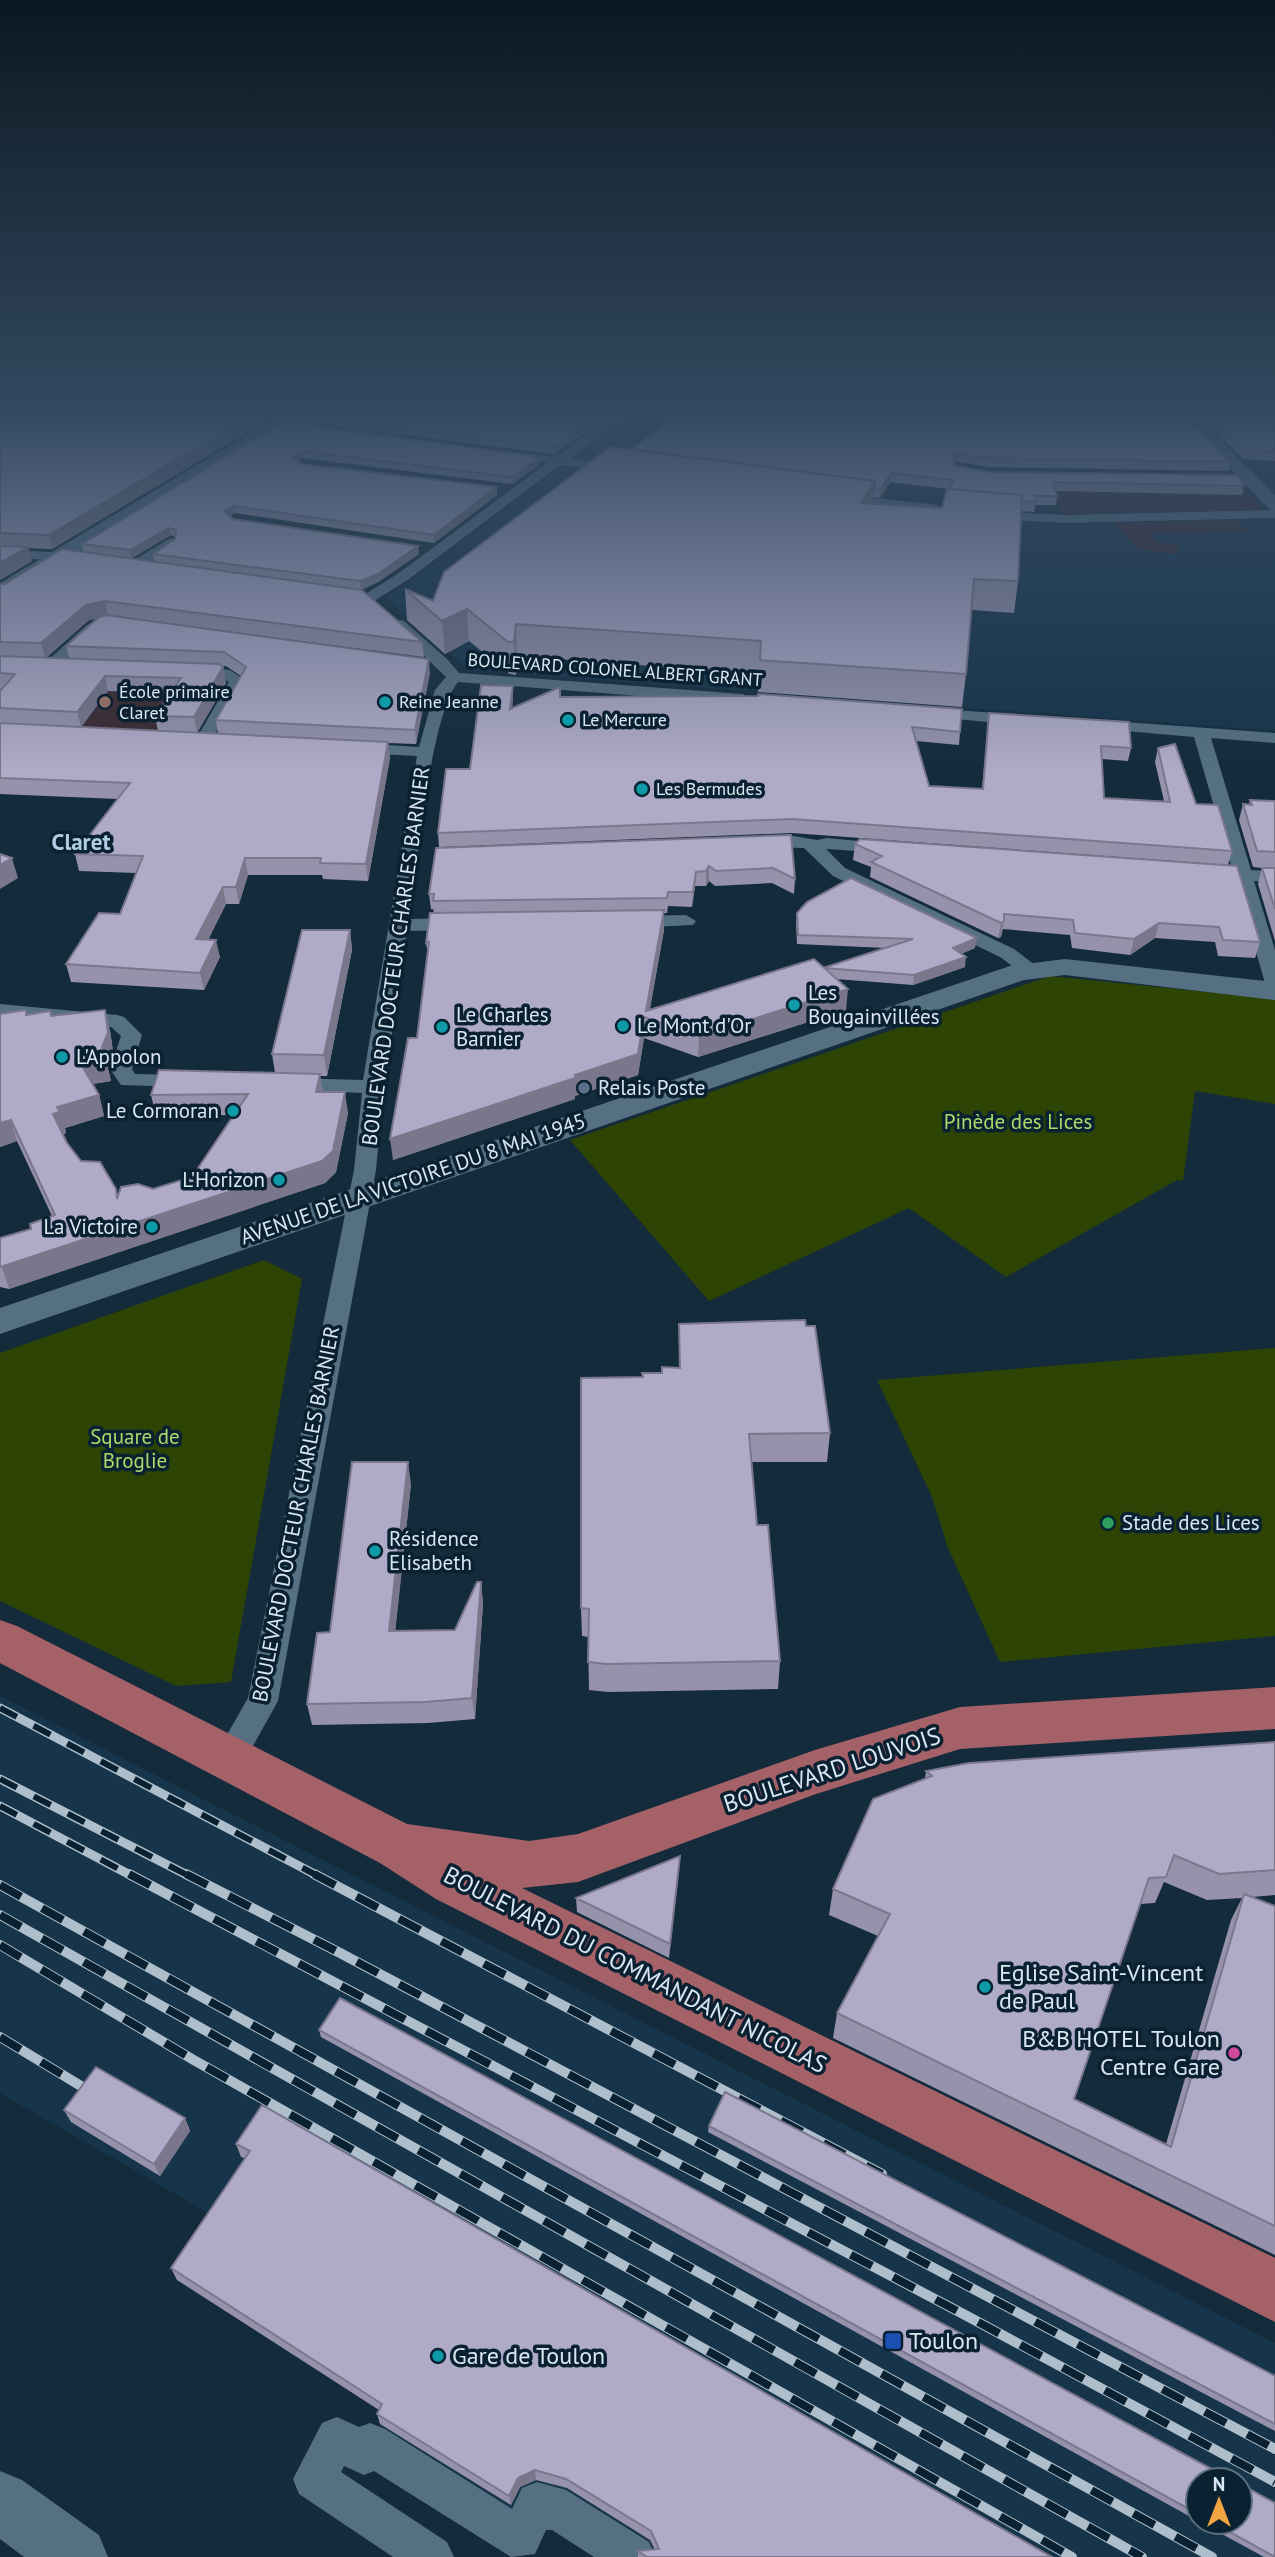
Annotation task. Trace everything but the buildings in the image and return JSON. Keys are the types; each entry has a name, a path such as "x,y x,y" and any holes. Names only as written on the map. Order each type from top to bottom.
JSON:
{"main road":[{"name":"BOULEVARD DU COMMANDANT NICOLAS","path":"0,1640 398,1846 455,1882 1275,2291"},
{"name":"BOULEVARD LOUVOIS","path":"398,1846 529,1865 578,1858 815,1772 960,1728 1275,1708"}],"street":[{"path":"0,592 100,533"},
{"path":"451,673 373,604 460,533"},
{"path":"163,569 130,564 170,542"},
{"path":"411,546 438,550"},
{"path":"0,553 89,559"},
{"path":"78,666 45,665 96,625 109,622"},
{"name":"BOULEVARD COLONEL ALBERT GRANT","path":"430,668 451,673 756,700"},
{"path":"171,670 225,673 238,681 203,741"},
{"name":"BOULEVARD DOCTEUR CHARLES BARNIER","path":"229,1759 263,1702 352,1222 365,1170 373,1087 398,925 418,855 426,752 443,690 451,673"},
{"path":"909,711 1034,720"},
{"path":"1076,724 1275,738"},
{"path":"1200,733 1245,875 1275,983"},
{"path":"343,748 426,752"},
{"path":"745,843 794,841 814,847 827,843 911,850"},
{"path":"814,847 825,862 839,872 1007,953 1030,969"},
{"path":"1189,871 1275,877"},
{"path":"618,922 686,921"},
{"path":"398,925 480,924"},
{"name":"AVENUE DE LA VICTOIRE DU 8 MAI 1945","path":"0,1321 1030,969 1065,967 1275,991"},
{"path":"0,1010 117,1021 132,1035 121,1069 129,1080 210,1082"},
{"path":"264,1083 373,1087"},
{"path":"432,2557 314,2479 337,2438 364,2454 370,2444 520,2539 537,2503 549,2510 551,2505 634,2557"},
{"path":"0,2502 77,2557"}],"shaded area":[{"path":"473,533 1275,533 1275,731 469,670 386,598"},
{"path":"1123,533 1183,533 1150,534 1156,542 1180,545 1175,554 1137,549"},
{"name":"École primaire Claret","path":"0,672 216,678 184,733 0,724"},
{"path":"0,1696 1275,2343 1275,2557 634,2557 551,2506 520,2539 370,2444 385,2415 217,2218 0,2093"}],"green space":[{"name":"Pinède des Lices","path":"1050,976 1275,999 1275,1104 1195,1091 1183,1181 1177,1180 1006,1277 909,1208 709,1301 570,1140"},
{"name":"Square de Broglie","path":"264,1260 302,1279 231,1682 176,1686 0,1601 0,1353"},
{"name":"Stade des Lices","path":"1275,1348 1275,1636 1000,1662 948,1548 932,1497 877,1380"}],"railway":[{"path":"0,1708 318,1876"},
{"path":"0,1779 189,1876"},
{"path":"0,1806 132,1876"},
{"path":"129,1874 967,2316 1275,2482"},
{"path":"186,1874 1275,2449"},
{"path":"314,1874 882,2174"},
{"path":"0,1885 1212,2557"},
{"path":"0,1915 1142,2557"},
{"path":"0,1945 192,2059 1072,2557"},
{"path":"0,2037 81,2086"}],"place":[{"name":"École primaire Claret","path":"105,702"},
{"name":"Reine Jeanne","path":"385,702"},
{"name":"Le Mercure","path":"568,720"},
{"name":"Les Bermudes","path":"642,789"},
{"name":"Les Bougainvillées","path":"794,1005"},
{"name":"Le Mont d'Or","path":"623,1026"},
{"name":"Le Charles Barnier","path":"442,1027"},
{"name":"L'Appolon","path":"62,1057"},
{"name":"Relais Poste","path":"584,1088"},
{"name":"Le Cormoran","path":"233,1111"},
{"name":"L'Horizon","path":"279,1180"},
{"name":"La Victoire","path":"152,1227"},
{"name":"Stade des Lices","path":"1108,1523"},
{"name":"Résidence Elisabeth","path":"375,1551"},
{"name":"Eglise Saint-Vincent de Paul","path":"985,1987"},
{"name":"B&B HOTEL Toulon Centre Gare","path":"1234,2053"},
{"name":"Toulon","path":"893,2341"},
{"name":"Gare de Toulon","path":"438,2356"}],"district":[{"name":"Claret","path":"81,842"}]}
